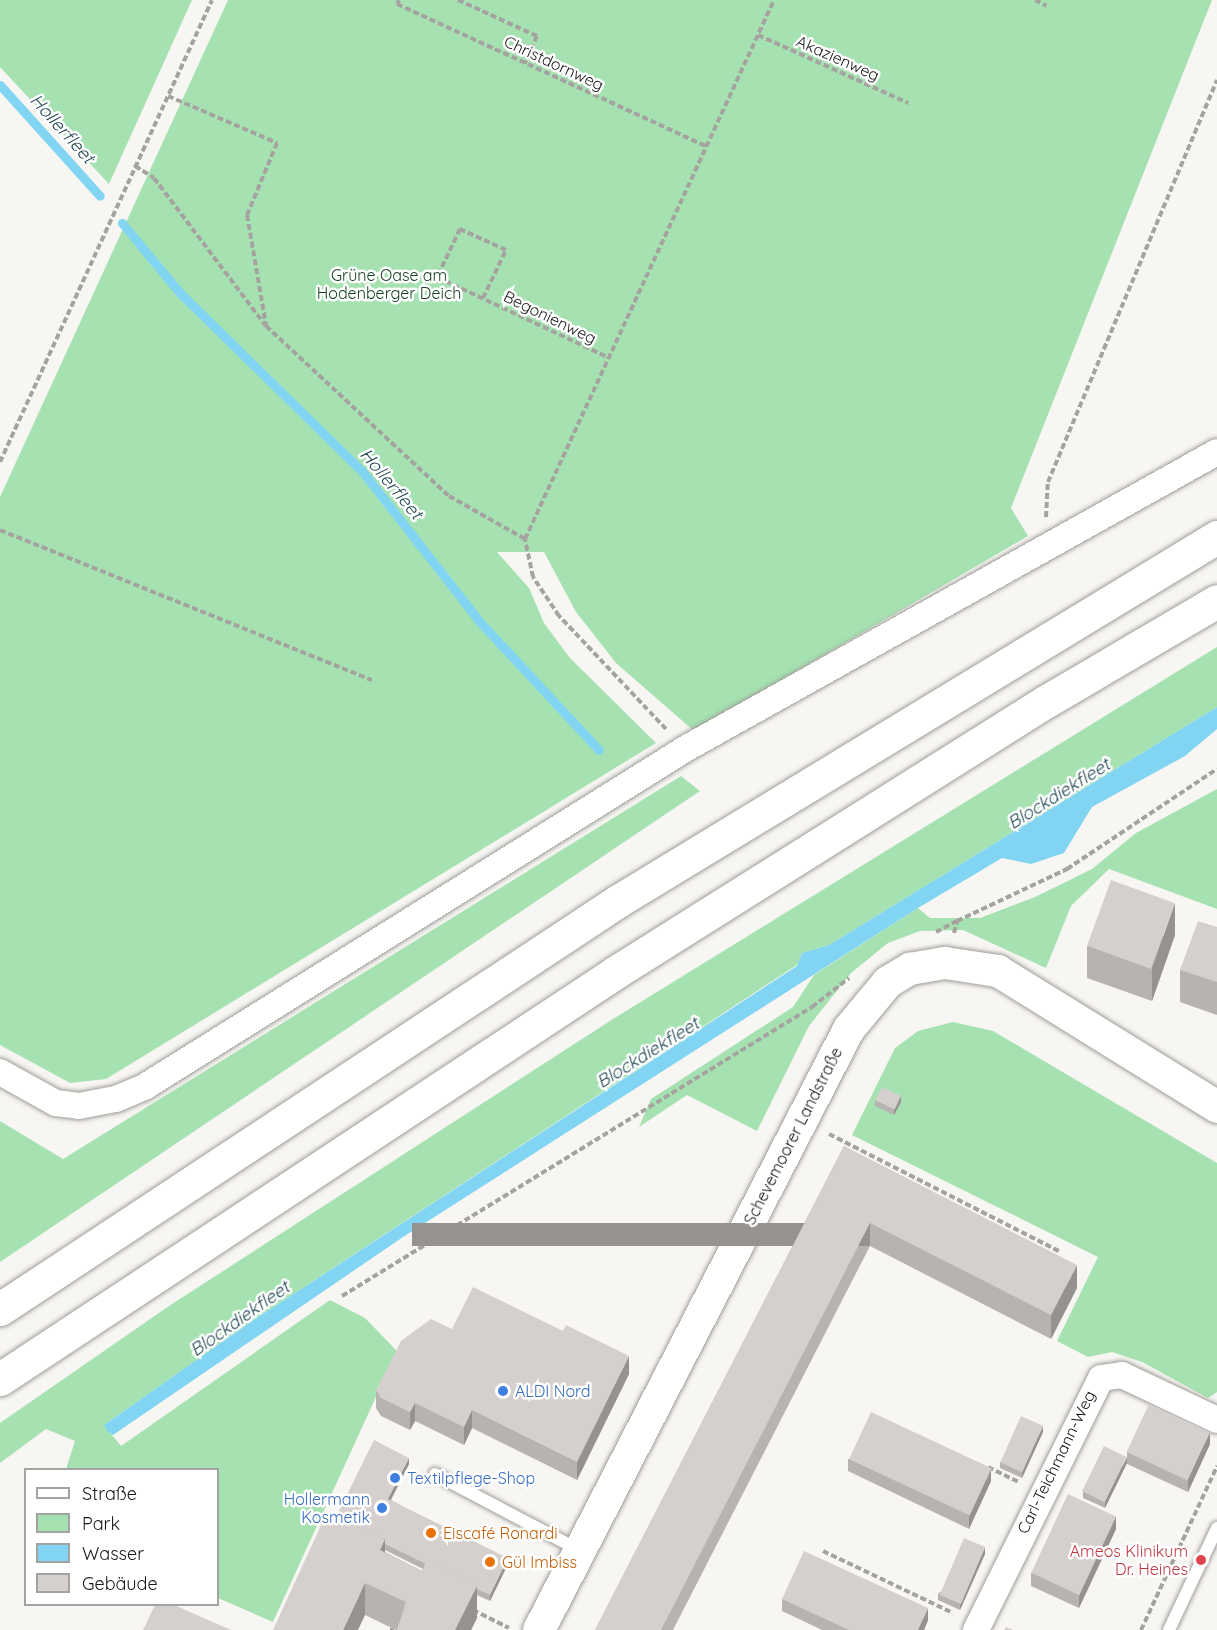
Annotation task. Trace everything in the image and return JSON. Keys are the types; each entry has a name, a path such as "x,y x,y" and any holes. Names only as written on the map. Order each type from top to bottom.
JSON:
{"highway":[{"path":"0,1309 618,901 1217,537"},
{"path":"0,1379 616,972 1045,702 1217,601"}],"street":[{"path":"0,1071 56,1103 79,1106 116,1100 146,1086 685,749 1044,544 1217,452"},
{"name":"Schevemoorer Landstraße","path":"539,1630 801,1120 870,998 910,969 945,963 999,971 1217,1107"},
{"name":"Carl-Teichmann-Weg","path":"977,1628 1093,1385 1111,1374 1217,1420"}],"lane":[{"path":"435,1474 580,1551"},
{"path":"1169,1630 1217,1528"}],"path":[{"path":"0,462 212,0"},
{"name":"Christdornweg","path":"399,0 397,4 706,146"},
{"path":"458,0 537,36 525,63"},
{"path":"685,749 559,616 533,577 525,539 607,357 774,0"},
{"path":"1035,0 1047,6"},
{"name":"Akazienweg","path":"758,35 908,103"},
{"path":"1044,544 1048,482 1217,80"},
{"path":"168,96 277,143 247,215 266,326"},
{"path":"135,166 154,178 266,326 449,496 525,539"},
{"name":"Begonienweg","path":"483,298 506,250 460,229 437,276 483,298 607,357"},
{"path":"0,530 372,680"},
{"path":"929,936 1067,869 1217,769"},
{"path":"945,963 957,921"},
{"path":"342,1296 812,1007 855,973"},
{"path":"801,1120 1059,1251"},
{"path":"979,1463 1041,1493"},
{"path":"1141,1630 1217,1466"},
{"path":"823,1551 977,1628"},
{"path":"464,1606 513,1630"}],"green space":[{"path":"0,0 192,0 109,184 0,67"},
{"name":"Grüne Oase am Hodenberger Deich","path":"228,0 1212,0 1011,508 1028,536 694,731 616,663 576,612 544,552 497,552 529,588 544,623 570,658 656,743 106,1079 70,1083 0,1045 0,497"},
{"path":"1217,647 1217,707 829,945 802,953 797,965 252,1321 104,1425 121,1446 330,1300 365,1318 397,1351 273,1622 219,1598 219,1468 66,1468 75,1441 46,1429 0,1463 0,1423 169,1306 613,1019"},
{"path":"681,776 700,791 0,1262 0,1121 63,1159"},
{"path":"1217,789 1217,909 1109,869 1071,906 1046,968 963,930 920,931 888,943 851,973 809,1026 757,1131 687,1095 639,1127 651,1099 793,1007 814,975 918,908 930,918 980,918 1035,897 1092,869 1136,833"},
{"path":"953,1022 993,1031 1217,1163 1217,1392 1208,1398 1142,1362 1112,1352 1088,1357 1057,1341 1098,1257 852,1135 895,1048 918,1031"}],"water":[{"path":"1217,707 1217,729 1185,756 1092,807 1064,853 1031,864 1002,858 918,908 403,1237 113,1435 107,1431 104,1425 252,1321 797,966 802,953 829,945"}],"building":[{"path":"1111,880 1175,903 1151,969 1087,946"},
{"path":"1198,921 1217,927 1217,982 1180,970"},
{"path":"882,1087 901,1096 895,1109 876,1101"},
{"path":"844,1146 1077,1265 1051,1315 870,1223 661,1630 595,1630"},
{"name":"ALDI Nord","path":"473,1287 563,1331 566,1325 629,1356 577,1462 472,1410 464,1427 415,1403 410,1412 381,1398 376,1390 401,1341 431,1319 452,1329"},
{"path":"1149,1404 1210,1432 1187,1480 1127,1452"},
{"path":"871,1412 992,1468 970,1515 849,1459"},
{"path":"1021,1416 1043,1426 1022,1472 1000,1463"},
{"path":"374,1440 409,1458 388,1499 508,1558 490,1595 427,1560 426,1564 385,1544 385,1539 336,1517"},
{"path":"1104,1446 1126,1457 1105,1502 1082,1491"},
{"path":"1068,1494 1116,1516 1079,1595 1031,1573"},
{"path":"327,1512 385,1539 380,1550 422,1571 427,1560 477,1586 455,1630 397,1630 406,1602 365,1583 343,1630 273,1630"},
{"path":"964,1538 985,1547 961,1604 940,1595"},
{"path":"804,1551 928,1608 918,1630 849,1630 782,1599"},
{"path":"155,1606 176,1606 231,1630 143,1630"}],"waterway":[{"name":"Hollerfleet","path":"0,85 100,196"},
{"name":"Hollerfleet","path":"122,223 180,293 362,471 479,621 599,750"}],"place":[{"name":"ALDI Nord","path":"503,1391"},
{"name":"Textilpflege-Shop","path":"395,1478"},
{"name":"Hollermann Kosmetik","path":"382,1508"},
{"name":"Eiscafé Ronardi","path":"431,1533"},
{"name":"Ameos Klinikum Dr. Heines","path":"1201,1560"},
{"name":"Gül Imbiss","path":"490,1562"}],"water label":[{"name":"Blockdiekfleet","path":"1059,794"},
{"name":"Blockdiekfleet","path":"648,1053"},
{"name":"Blockdiekfleet","path":"240,1319"}]}
